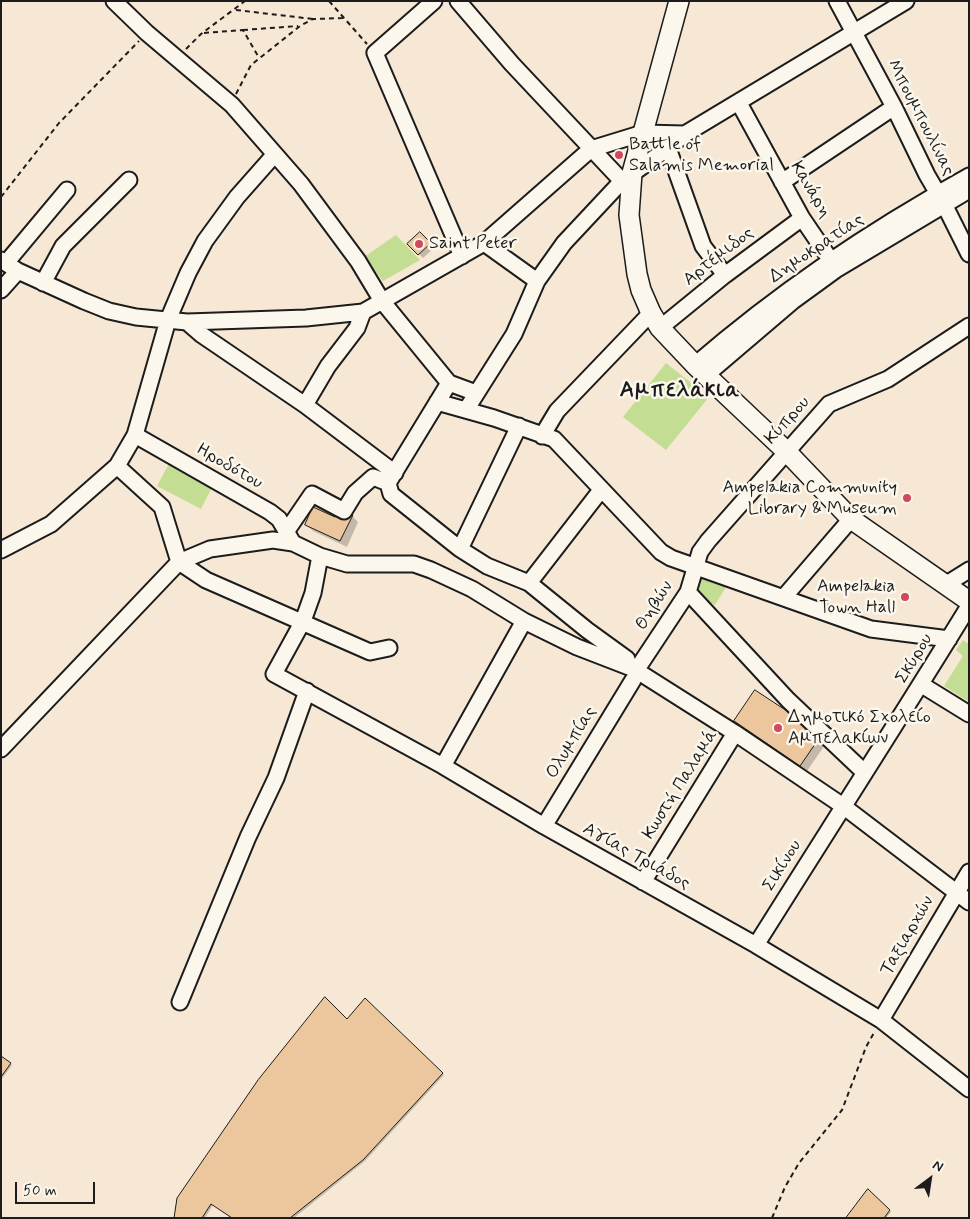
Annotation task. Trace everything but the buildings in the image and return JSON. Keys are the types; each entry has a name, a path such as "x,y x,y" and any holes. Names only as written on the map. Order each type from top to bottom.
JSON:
{"main road":[{"path":"679,1 644,133 627,177 639,282 655,320 700,371 786,451 851,518 969,601"}],"street":[{"path":"114,1 147,33 232,105 301,184 358,261 382,301 449,383 476,393"},
{"path":"434,1 375,53 462,256"},
{"path":"458,1 591,150 627,177"},
{"name":"Μπουμπουλίνας","path":"837,1 894,107 926,175 941,198 969,254"},
{"path":"466,410 514,334 537,281 564,243 627,177 685,134 906,1"},
{"name":"Κανάρη","path":"739,103 802,218 834,265"},
{"path":"782,182 894,107"},
{"path":"67,190 3,261 18,271 109,311 136,317 187,322 306,318 363,312 462,256 484,243 591,150 644,133 685,134"},
{"path":"668,148 703,246 725,275"},
{"path":"1,550 51,524 117,466 135,435 168,320 205,241 238,197 275,154"},
{"name":"Δημοκρατίας","path":"700,371 777,298 941,198 969,176"},
{"path":"43,282 63,246 129,180"},
{"name":"Δημοκρατίας","path":"941,198 969,190"},
{"name":"Αρτέμιδος","path":"542,436 557,411 655,320 725,275 802,218"},
{"path":"484,243 537,281"},
{"path":"1,290 18,271"},
{"path":"305,405 328,366 357,328 363,312"},
{"path":"187,322 202,335 305,405 392,478"},
{"name":"Κύπρου","path":"696,566 708,540 829,404 888,379 969,326"},
{"path":"449,383 392,478 390,494 460,549 487,566 529,583 587,630 577,647"},
{"path":"437,402 519,426 554,440 570,453 601,490 661,552 671,558 871,629 949,639"},
{"path":"460,549 519,426"},
{"name":"Ηροδότου","path":"135,435 270,512 279,519 289,537"},
{"path":"117,466 162,507 179,562 206,580 370,652 389,648"},
{"path":"289,537 312,494 344,511 355,493 373,477 392,478"},
{"path":"529,583 601,490"},
{"path":"784,597 851,518"},
{"path":"1,749 179,562 210,549 289,537 320,556 346,564 414,564 472,589 524,621 577,647 634,669 735,733 843,806 969,902"},
{"path":"303,621 313,593 320,556"},
{"path":"472,589 487,566"},
{"name":"Θηβών","path":"587,630 634,661 688,592 696,566"},
{"path":"945,585 969,570"},
{"path":"688,592 788,700 864,772"},
{"name":"Σκύρου","path":"843,806 922,684 969,606"},
{"name":"Αγίας Τριάδος","path":"303,621 274,674 442,766 544,826 756,945 881,1020 969,1089"},
{"path":"442,766 524,621"},
{"name":"Ολυμπίας","path":"544,826 633,680"},
{"path":"922,684 969,714"},
{"path":"180,1002 230,879 276,778 307,691"},
{"name":"Κωστή Παλαμά","path":"643,882 735,733"},
{"name":"Σικίνου","path":"756,945 843,806"},
{"name":"Ταξιαρχών","path":"881,1020 969,872"}],"path":[{"path":"177,57 202,34 246,1"},
{"path":"329,1 375,53"},
{"path":"236,10 314,19 345,18"},
{"path":"232,105 240,82 258,57 300,26 314,19"},
{"path":"202,34 300,26"},
{"path":"243,30 258,57"},
{"path":"1,197 59,124 101,78 147,33"},
{"path":"772,1218 785,1186 799,1163 842,1110 866,1047 881,1020"}],"green space":[{"path":"396,235 420,260 383,281 364,257"},
{"path":"666,363 709,397 666,450 623,417"},
{"path":"171,460 214,483 201,509 157,486"},
{"path":"705,574 726,587 715,605 694,592"},
{"path":"963,640 969,644 969,702 944,686 963,656 956,650"}],"place":[{"name":"Battle of Salamis Memorial","path":"619,155"},
{"name":"Saint Peter","path":"419,244"},
{"name":"Ampelakia Community Library & Museum","path":"907,498"},
{"name":"Ampelakia Town Hall","path":"905,597"},
{"name":"Δημοτικό Σχολείο Αμπελακίων","path":"778,728"}],"district":[{"name":"Αμπελάκια","path":"680,391"}]}
